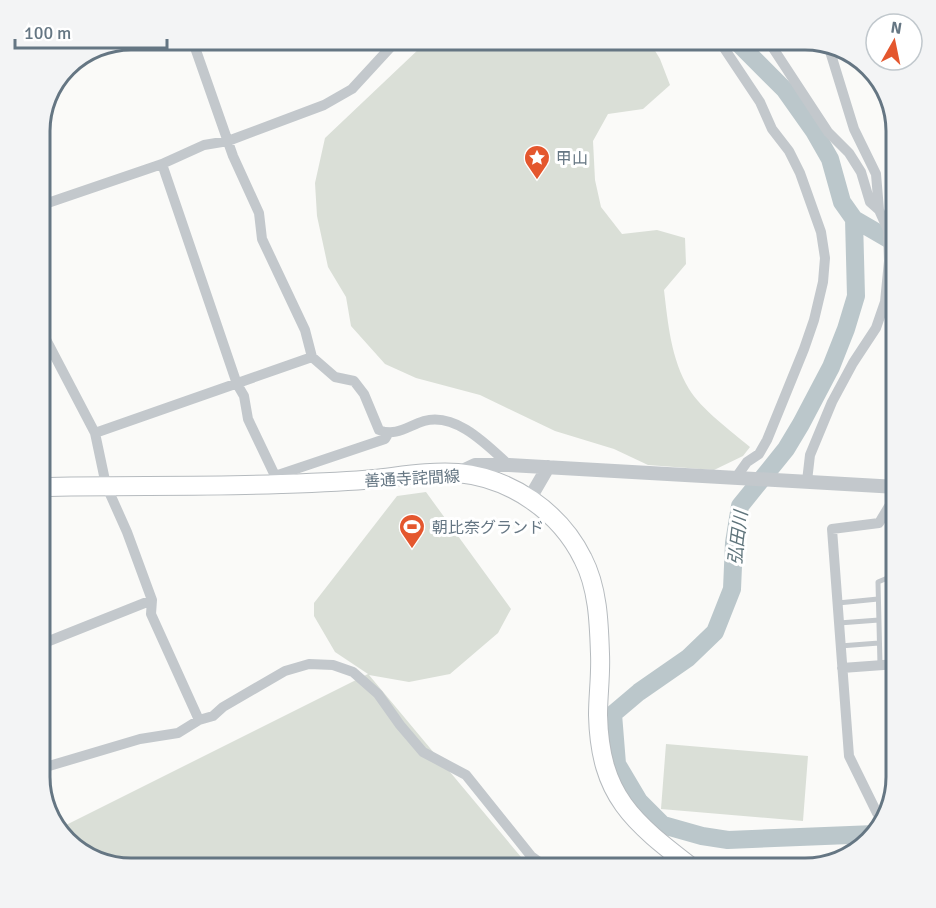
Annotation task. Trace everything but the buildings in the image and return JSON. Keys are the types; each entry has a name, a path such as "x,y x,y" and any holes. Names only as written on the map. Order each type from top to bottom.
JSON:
{"main road":[{"name":"善通寺詫間線","path":"50,487 458,473 489,479 530,498 550,514 570,537 584,560 593,586 599,619 600,740 604,765 612,788 626,810 650,835 680,858"}],"street":[{"path":"196,50 228,141 259,213 262,239 305,330 312,357 335,377 354,381 364,394 379,430 388,434"},
{"path":"50,202 162,164 204,145 228,141 302,115 352,89 388,50"},
{"path":"725,50 760,102 772,129 789,150 800,172 821,232 825,258 823,282 804,349 766,440 759,454 747,462 741,477"},
{"path":"774,50 828,132 849,153 861,172 870,202 879,210"},
{"path":"831,54 854,129 876,174 879,210 886,226"},
{"path":"162,164 237,384 244,396 248,419 277,480 385,439 388,434 434,419 461,427 483,441 509,465"},
{"path":"807,481 810,456 832,402 853,363 876,328 886,294"},
{"path":"50,347 95,433 106,485 127,532 152,600 151,614 199,720"},
{"path":"95,433 312,357"},
{"path":"458,473 475,465 509,465 886,486"},
{"path":"530,498 548,467"},
{"path":"878,814 849,756 832,530 879,524 886,512"},
{"path":"50,641 152,600"},
{"path":"50,766 140,740 178,733 199,720 213,716 223,707 285,671 309,664 333,665 353,672 378,694 423,752 466,775 534,858"},
{"path":"842,668 886,665"}],"lane":[{"path":"880,665 878,582 886,579"},
{"path":"838,603 878,599"},
{"path":"839,623 879,620"},
{"path":"840,646 879,643"}],"shaded area":[{"path":"418,50 655,50 670,85 643,109 608,114 593,141 595,180 601,207 622,234 657,230 685,238 686,264 664,290 669,328 678,366 689,389 701,404 750,447 743,456 714,470 648,465 614,449 555,431 480,395 416,378 385,364 351,326 346,297 328,267 317,216 315,183 325,138"},
{"path":"426,492 511,609 498,633 450,674 409,682 369,675 522,858 130,858 115,857 99,852 81,842 65,825 368,674 335,652 314,616 314,603 397,496"},
{"path":"666,744 808,756 803,821 661,809"}],"waterway":[{"name":"弘田川","path":"745,50 785,90 814,131 830,159 842,202 854,219 856,296 831,367 801,424 786,449 740,506 734,543 732,589 715,632 688,658 639,692 613,714 617,764 639,801 663,825 702,836 728,840 862,835"},
{"path":"854,219 886,238"}],"place":[{"name":"甲山","path":"537,181"},
{"name":"朝比奈グランド","path":"412,550"}]}
